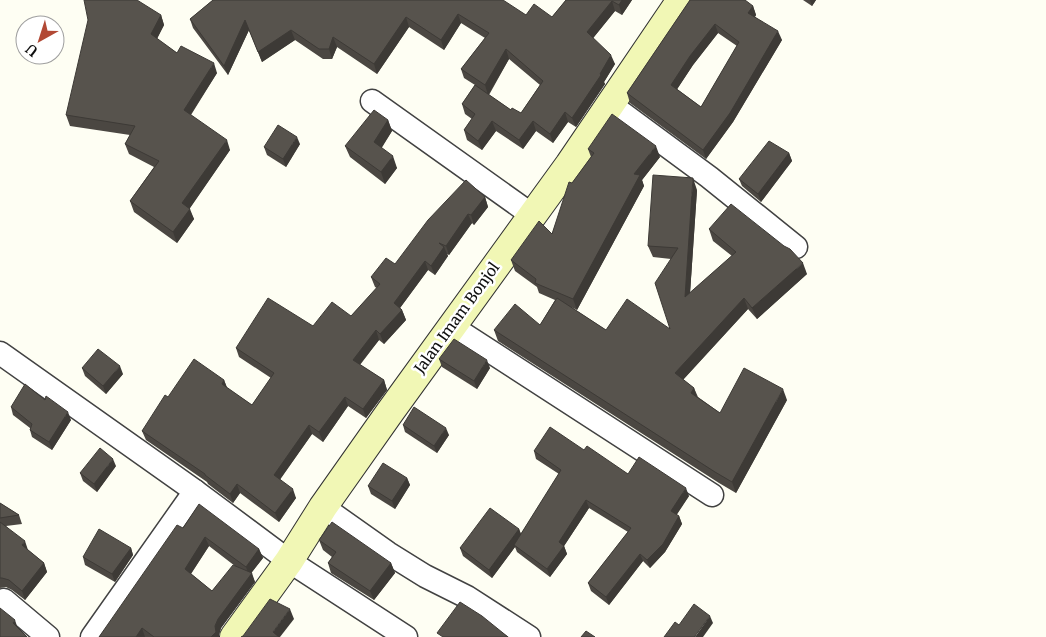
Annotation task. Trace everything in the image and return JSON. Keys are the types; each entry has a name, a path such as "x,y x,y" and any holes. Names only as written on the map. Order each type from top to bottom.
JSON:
{"main road":[{"name":"Jalan Imam Bonjol","path":"234,637 288,561 323,507 532,215 681,0"}],"street":[{"path":"372,101 532,215"},
{"path":"610,104 709,178 796,247"},
{"path":"452,326 712,495"},
{"path":"0,353 195,491 288,561 406,637"},
{"path":"92,637 195,491"},
{"path":"323,507 388,553 425,576 467,597 529,637"},
{"path":"4,600 48,637"}],"building":[{"path":"84,0 137,0 161,15 151,34 177,53 181,46 214,63 184,110 227,140 182,203 190,209 173,232 130,201 159,161 125,144 135,126 66,115 88,20"},
{"path":"213,0 503,0 526,15 534,4 552,17 566,0 622,0 619,5 612,1 587,32 611,55 601,75 572,118 565,112 550,134 533,121 519,140 492,121 478,141 464,130 475,114 462,104 475,85 511,110 512,108 521,113 543,81 506,49 485,85 461,69 489,33 458,14 441,40 406,17 374,64 333,37 329,49 319,49 291,30 258,52 245,20 224,66 190,19"},
{"path":"690,0 745,0 753,6 748,13 778,31 730,113 703,150 627,93","holes":["715,24 739,42 701,107 671,85 690,56"]},
{"path":"374,110 388,120 374,142 393,156 381,172 345,146"},
{"path":"612,114 656,146 634,174 640,175 573,299 535,283 536,279 511,260 539,221 552,234 569,182 572,183 594,153 588,149"},
{"path":"278,125 297,137 283,159 264,147"},
{"path":"769,141 789,153 758,194 739,179"},
{"path":"653,175 693,178 685,297 736,252 709,229 731,204 790,249 803,263 752,308 744,298 675,373 694,388 691,393 720,413 744,368 783,389 732,482 494,330 515,304 540,325 557,298 606,330 627,299 670,329 655,283 678,248 648,246"},
{"path":"466,180 485,197 471,215 468,214 446,246 439,243 444,247 431,266 425,261 394,303 402,310 380,334 376,330 353,360 384,380 363,409 345,397 319,432 309,425 274,475 293,489 275,513 237,484 230,494 205,474 142,431 165,395 168,397 194,359 224,380 222,384 252,405 274,373 236,348 268,298 313,326 332,302 351,316 380,284 371,277 386,258 395,264 428,220"},
{"path":"454,339 487,360 474,381 439,359"},
{"path":"98,349 120,366 103,386 82,368"},
{"path":"25,384 45,400 46,396 68,412 49,442 30,430 32,424 11,407"},
{"path":"414,407 446,428 434,446 403,425"},
{"path":"550,427 584,450 587,446 628,474 639,457 686,488 671,511 679,516 663,544 647,560 640,554 606,597 588,583 631,528 586,500 559,542 564,546 547,569 514,545 561,470 534,451"},
{"path":"100,448 113,459 94,484 80,473"},
{"path":"383,463 407,478 392,501 368,486"},
{"path":"0,503 19,515 0,518"},
{"path":"199,504 259,549 246,567 205,537 185,569 212,591 233,565 252,573 218,619 215,626 216,632 211,637 154,637 142,628 136,637 99,637 177,525 183,528"},
{"path":"490,508 519,529 489,570 460,548"},
{"path":"0,522 25,541 22,545 44,563 22,591 9,580 0,578"},
{"path":"332,522 391,563 370,591 328,563 336,552 319,540"},
{"path":"99,529 131,548 112,574 83,557"},
{"path":"270,599 290,609 273,632 279,637 241,637 243,636"},
{"path":"460,602 482,616 508,637 443,637 437,633"},
{"path":"694,604 710,616 695,637 664,637 675,622 679,625"},
{"path":"0,608 15,620 13,623 27,637 0,637"},
{"path":"586,631 595,637 581,637"}]}
